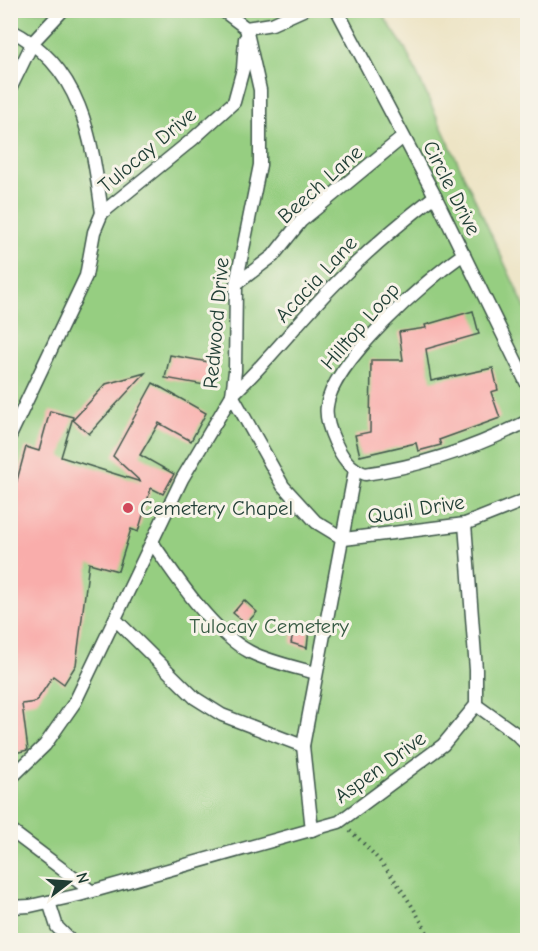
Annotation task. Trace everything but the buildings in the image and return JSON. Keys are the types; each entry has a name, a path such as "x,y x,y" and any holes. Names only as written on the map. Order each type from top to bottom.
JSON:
{"lane":[{"path":"10,89 33,42 63,10"},
{"path":"222,10 246,28 272,24 303,10"},
{"name":"Circle Drive","path":"336,10 435,195 528,386"},
{"name":"Tulocay Drive","path":"10,436 86,276 94,232 102,213 194,139 234,102 243,69 246,28"},
{"name":"Redwood Drive","path":"10,779 61,726 116,619 182,479 232,395 235,371 236,284 260,165 260,90 246,28"},
{"path":"10,30 33,42 62,76 85,120 92,140 102,213"},
{"name":"Beech Lane","path":"236,284 273,256 301,220 403,137"},
{"name":"Acacia Lane","path":"232,395 259,370 333,285 399,223 435,195"},
{"name":"Hilltop Loop","path":"355,470 342,457 330,430 326,408 332,388 401,304 430,278 464,254"},
{"path":"232,395 283,486 316,522 344,539"},
{"path":"312,830 303,746 344,539 355,470 365,474 437,460 528,421"},
{"name":"Quail Drive","path":"344,539 465,524 528,499"},
{"path":"465,524 476,670 476,705 515,733 528,746"},
{"path":"152,542 184,589 231,639 250,652 316,673"},
{"path":"116,619 195,698 222,715 303,746"},
{"name":"Aspen Drive","path":"10,907 49,902 339,822 443,745 476,705"},
{"path":"10,830 91,891"},
{"path":"49,902 57,927 70,940"}],"path":[{"path":"339,822 356,836 385,869 421,920 431,940"}],"green space":[{"name":"Tulocay Cemetery","path":"19,11 380,11 405,48 527,312 527,940 11,940 10,34"}],"place":[{"name":"Cemetery Chapel","path":"128,508"}]}
